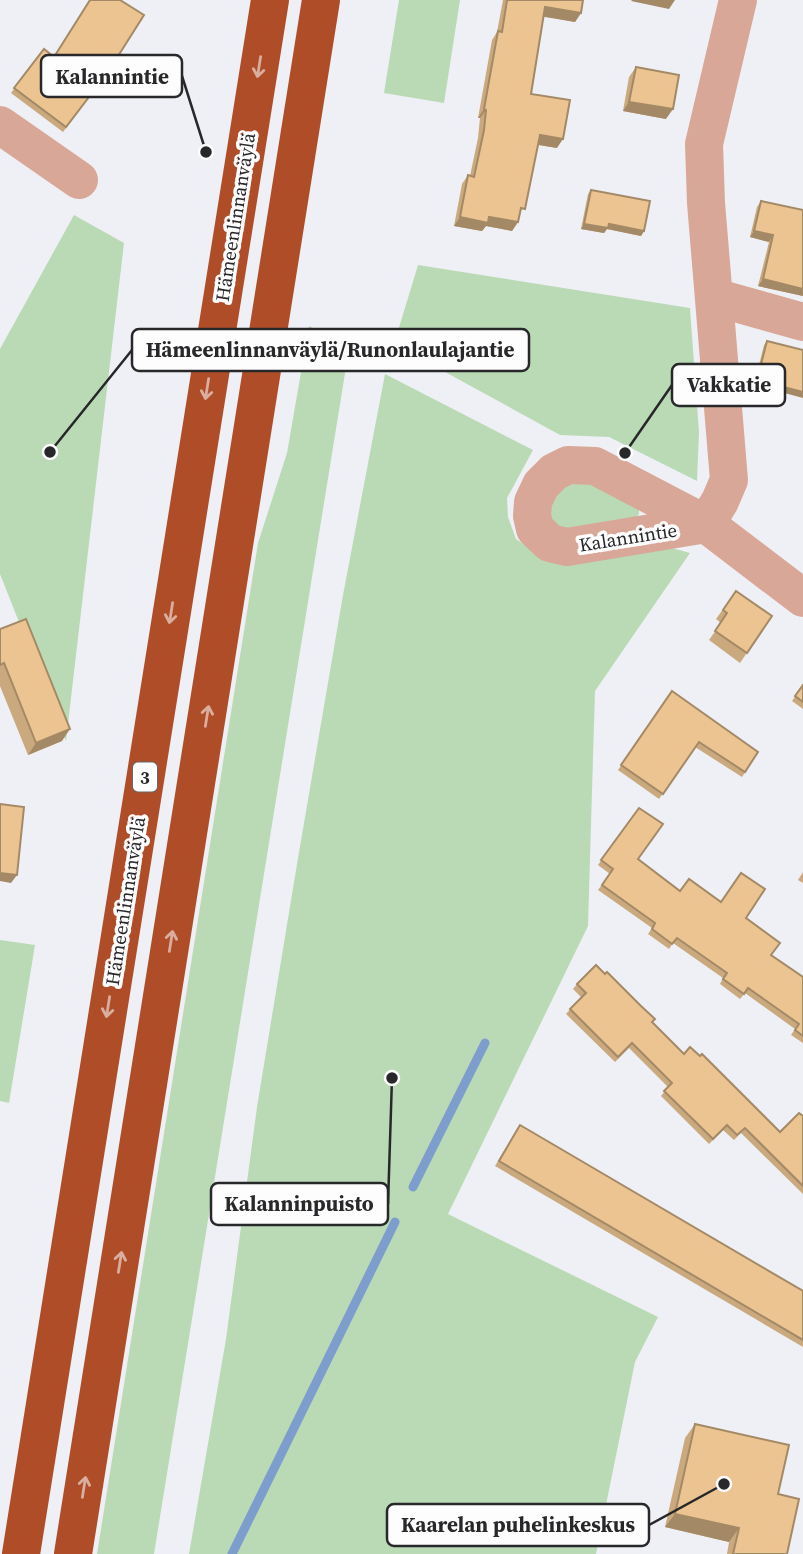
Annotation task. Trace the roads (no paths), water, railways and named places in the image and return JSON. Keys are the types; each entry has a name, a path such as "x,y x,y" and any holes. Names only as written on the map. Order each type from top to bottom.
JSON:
{"highway":[{"name":"Hämeenlinnanväylä","path":"21,1554 270,0"},
{"path":"73,1554 321,0"}],"street":[{"path":"737,0 704,144 706,204 729,480 706,524 803,598"},
{"path":"0,125 79,180"},
{"path":"714,297 803,323"}],"waterway":[{"path":"413,1187 485,1043"},
{"path":"232,1554 395,1222"}],"place":[{"name":"Kalannintie","path":"206,152"},
{"name":"Hämeenlinnanväylä/Runonlaulajantie","path":"50,452"},
{"name":"Vakkatie","path":"625,453"},
{"name":"Kalanninpuisto","path":"392,1078"},
{"name":"Kaarelan puhelinkeskus","path":"724,1484"}]}
